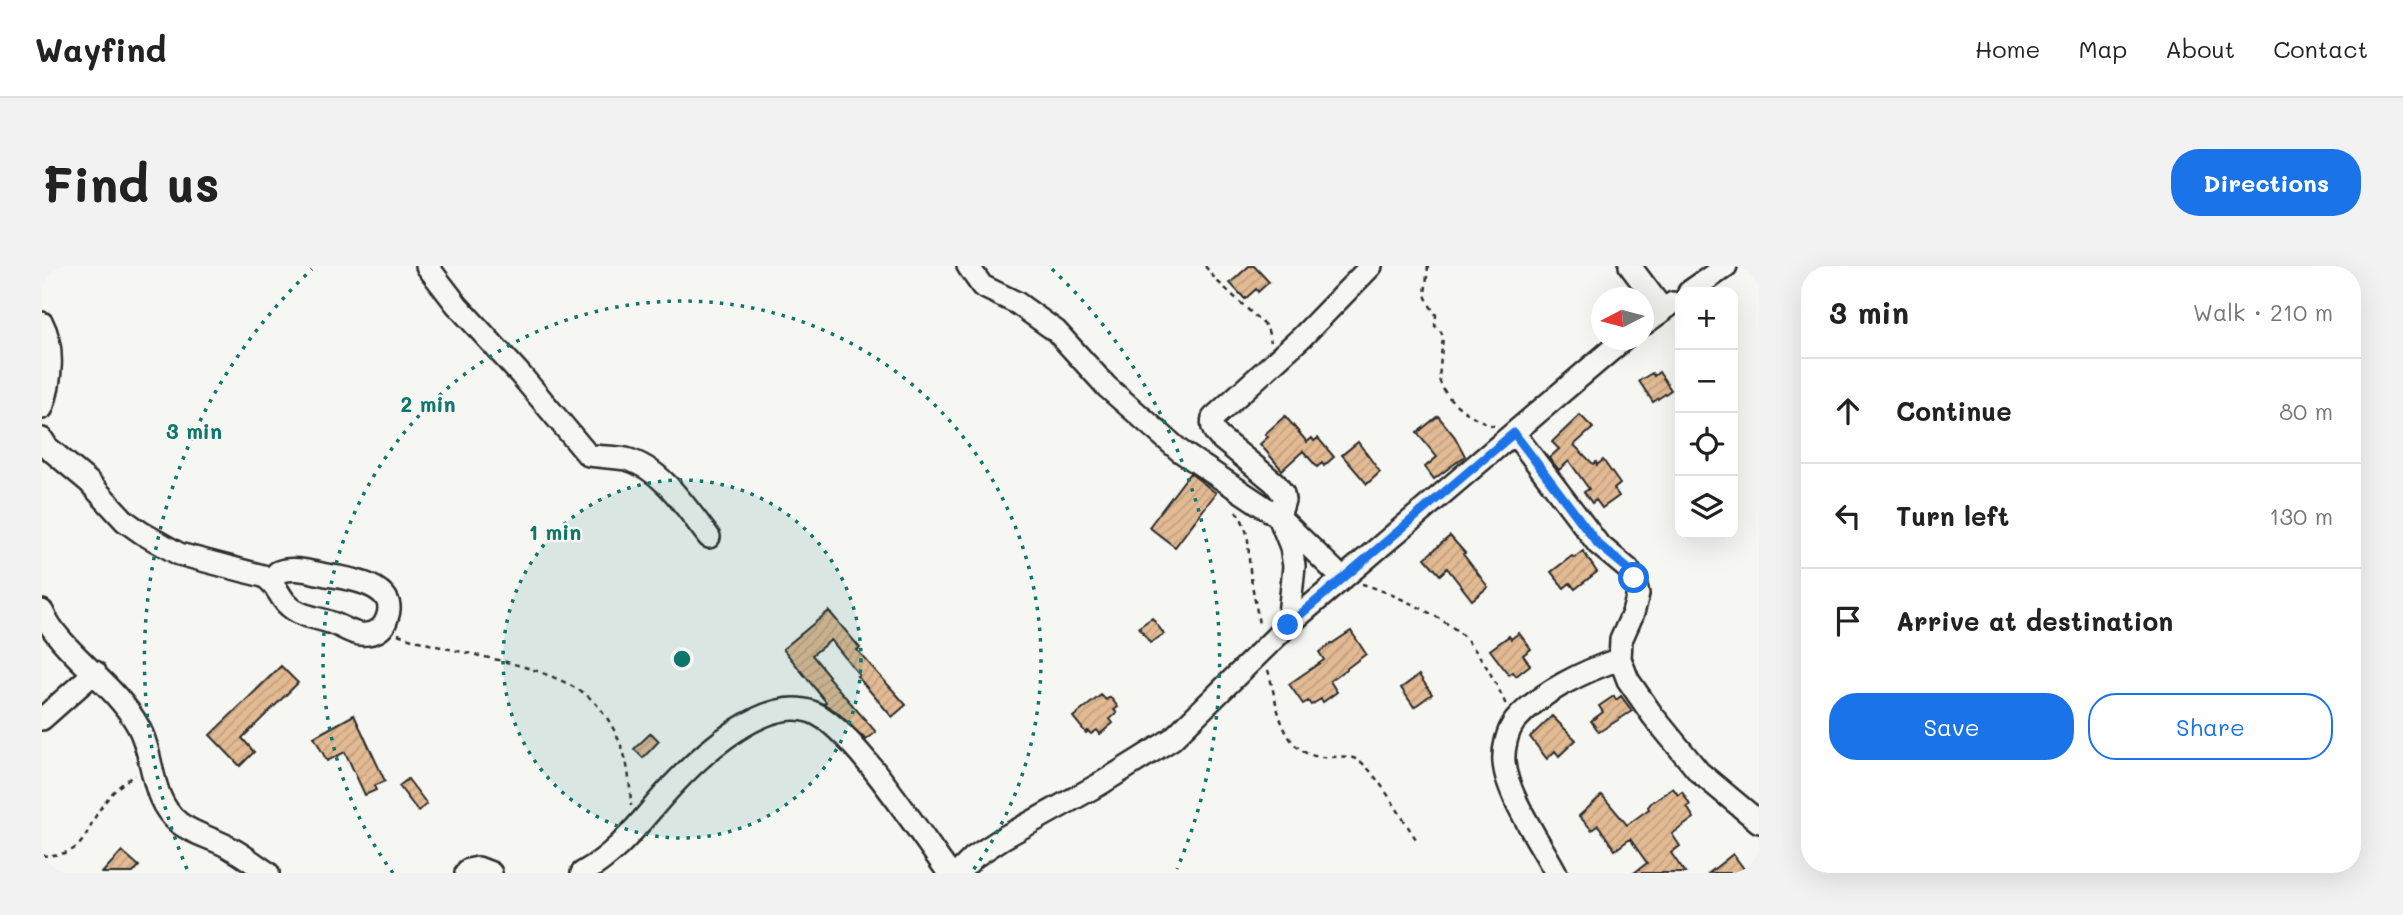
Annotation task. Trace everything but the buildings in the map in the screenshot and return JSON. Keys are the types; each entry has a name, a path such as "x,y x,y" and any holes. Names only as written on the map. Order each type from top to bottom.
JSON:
{"street":[{"path":"426,266 587,455 624,459 640,464 660,479 709,537"},
{"path":"968,266 982,286 1017,303 1056,331 1107,387 1172,444 1279,517 1342,578"},
{"path":"1288,625 1294,566 1291,547 1279,517 1284,500 1281,489 1219,437 1211,424 1213,418 1302,337 1371,266"},
{"path":"1630,266 1672,304 1654,316"},
{"path":"1696,287 1726,266"},
{"path":"42,323 46,329 50,365 49,382 42,408"},
{"path":"958,873 974,857 1003,838 1100,784 1172,739 1288,625 1611,350"},
{"path":"1514,433 1598,544 1628,569 1634,578 1638,594 1621,640 1620,659 1628,680 1653,716 1699,772 1759,822"},
{"path":"42,439 47,447 89,482 125,520 179,554 253,572 271,580 287,604 309,617 330,622 353,633 363,635 382,628 387,618 390,607 383,594 368,584 296,569 278,572 271,580"},
{"path":"42,611 59,636 127,708 146,743 150,769 165,807 179,822 232,849 268,873"},
{"path":"1556,873 1508,781 1504,763 1505,744 1513,723 1558,687 1591,668 1620,659"},
{"path":"42,719 95,672"},
{"path":"582,873 603,861 689,768 723,740 747,723 772,713 797,709 813,712 834,724 916,826 949,873"},
{"path":"466,873 478,868 491,873"}],"path":[{"path":"1205,266 1216,280 1267,327 1271,347"},
{"path":"1428,266 1426,300 1436,314 1435,326 1443,336 1440,385 1457,404 1473,416 1514,433"},
{"path":"1231,504 1245,523 1249,535 1250,568 1261,652 1282,726 1289,738 1302,750 1314,756 1358,760 1375,779 1416,839"},
{"path":"1342,578 1376,587 1403,599 1461,634 1483,661 1499,689 1513,723"},
{"path":"382,628 418,642 506,661 547,675 583,692 600,709 623,749 629,773 633,831"},
{"path":"42,856 62,854 75,849 117,788 150,769"}],"route":[{"path":"1288,625 1514,433 1598,544 1628,569 1634,578"}]}
